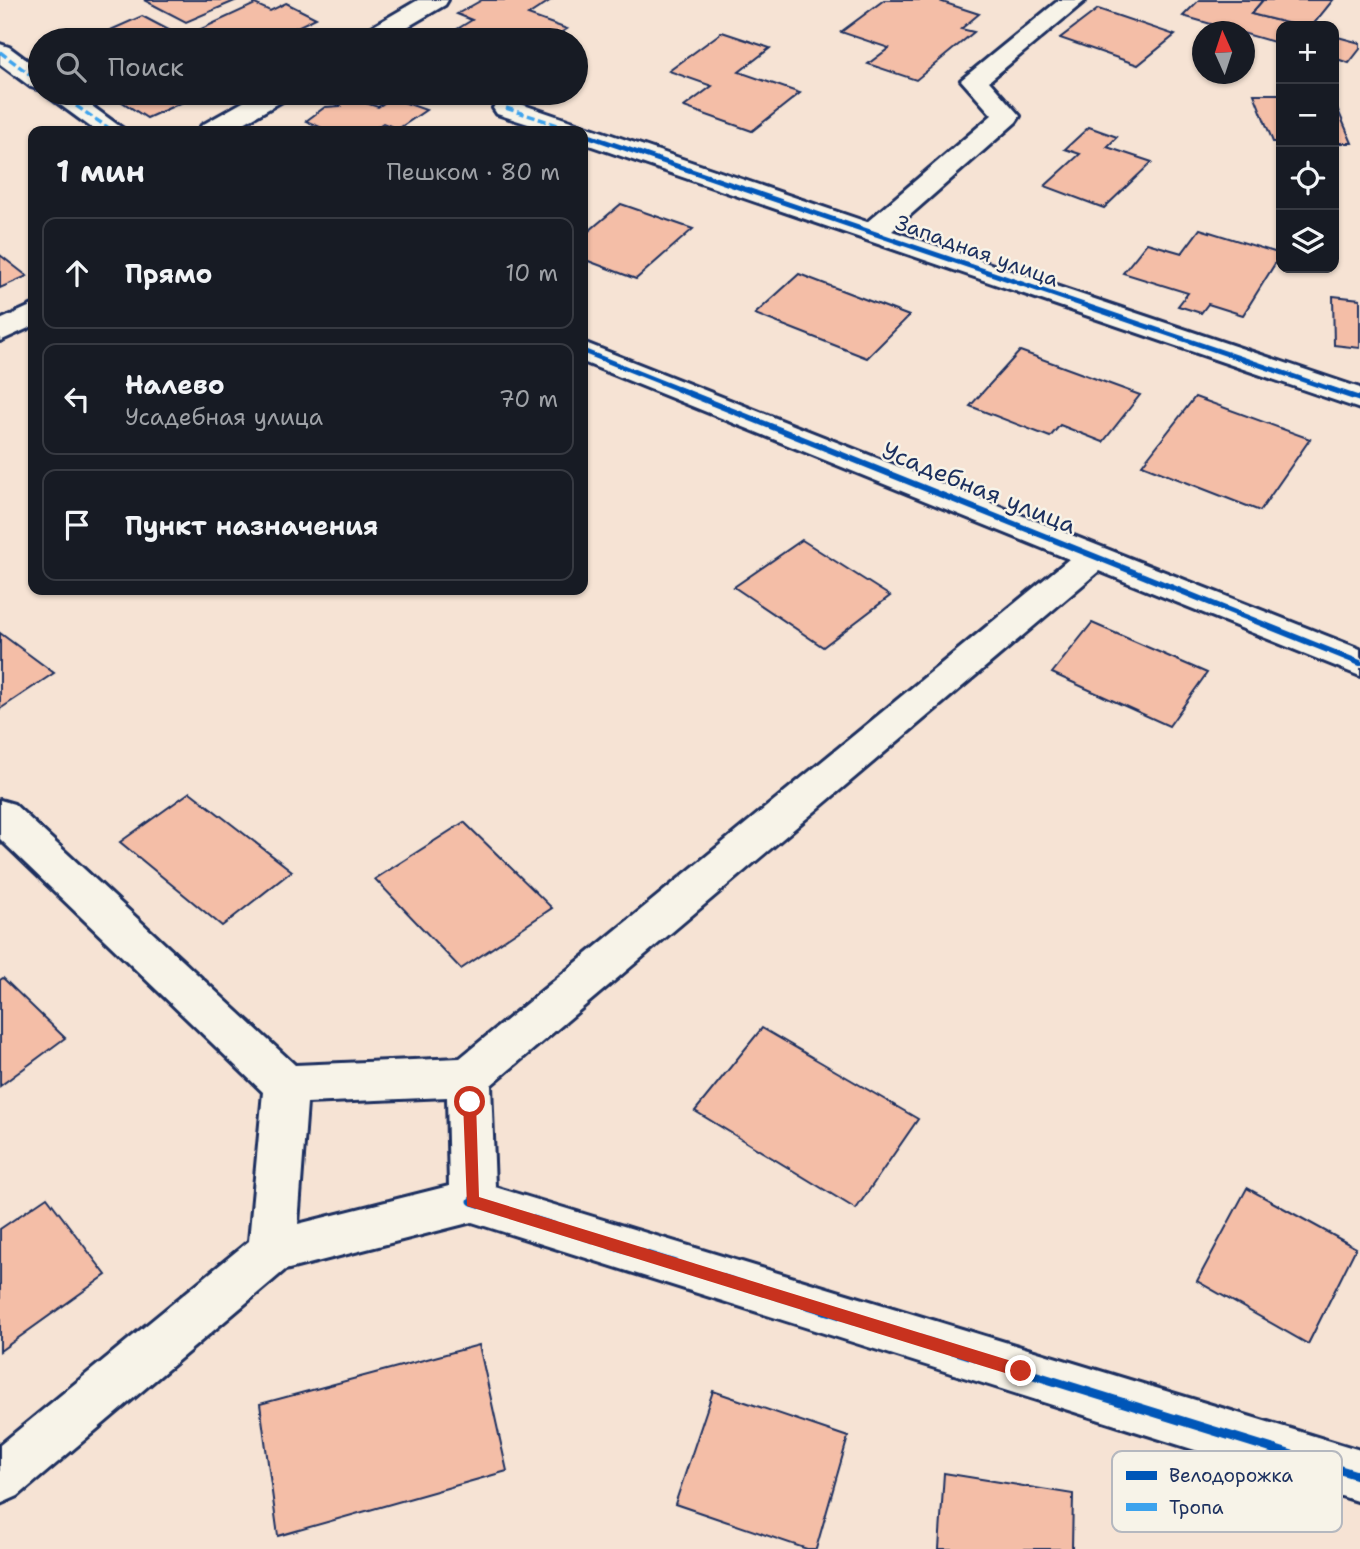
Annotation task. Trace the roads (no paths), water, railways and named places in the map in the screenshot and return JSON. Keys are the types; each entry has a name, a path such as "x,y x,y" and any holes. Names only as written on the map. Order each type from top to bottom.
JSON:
{"street":[{"path":"388,28 436,0"},
{"path":"873,232 1007,116 974,80 1074,0"},
{"path":"0,52 21,79"},
{"path":"75,105 106,126"},
{"path":"220,126 256,105"},
{"path":"506,108 561,126"},
{"name":"Западная улица","path":"588,136 873,232 1112,319 1360,399"},
{"path":"0,332 28,317"},
{"name":"Усадебная улица","path":"588,353 1360,663"},
{"path":"0,815 286,1085 469,1077 1095,556"},
{"path":"469,1077 472,1201"},
{"path":"272,1252 286,1085"},
{"path":"0,1478 272,1252 472,1201 1279,1451"},
{"path":"1342,1470 1360,1476"}]}
